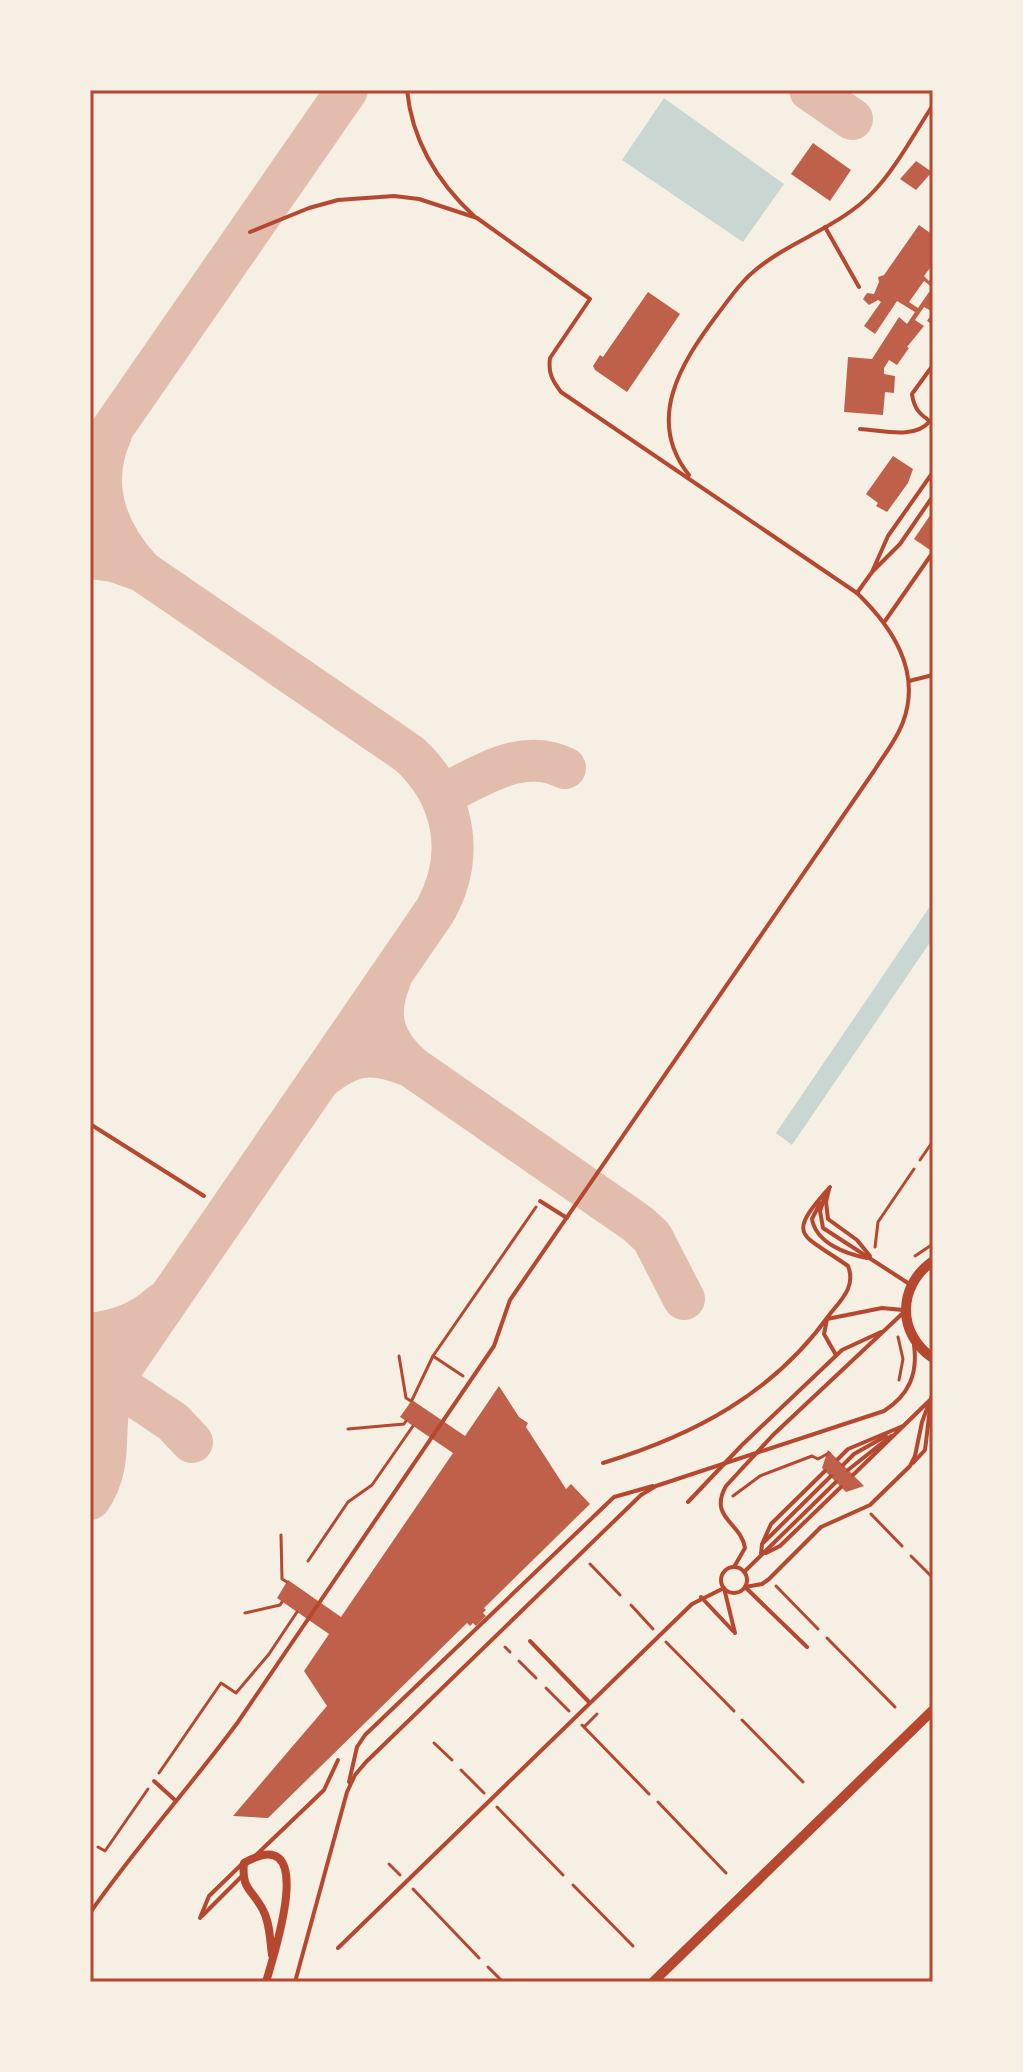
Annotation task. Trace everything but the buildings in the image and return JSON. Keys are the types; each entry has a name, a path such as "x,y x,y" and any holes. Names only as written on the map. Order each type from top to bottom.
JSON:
{"street":[{"path":"933,1261 911,1285 906,1310 911,1334 933,1358"},
{"path":"653,1982 933,1710"},
{"path":"266,1982 279,1933 287,1872 279,1859 264,1854 244,1863 242,1876 244,1884 264,1910 272,1955"}],"lane":[{"path":"90,1913 130,1857 238,1722 494,1346 510,1300 874,771 903,722 908,702 909,681 901,651 884,622 857,593 561,392 552,380 550,358 590,299 455,199 424,153 415,129 407,90"},
{"path":"693,480 676,459 668,413 679,374 703,334 751,274 777,254 848,215 875,190 933,105"},
{"path":"250,232 309,208 365,196 419,199 477,218"},
{"path":"825,227 859,287"},
{"path":"860,429 913,432 924,429 931,422 914,406 912,394 933,365"},
{"path":"872,572 888,536 933,472"},
{"path":"857,593 872,572 900,544 933,496"},
{"path":"884,622 931,555"},
{"path":"909,681 933,675"},
{"path":"90,1124 204,1196"},
{"path":"830,1187 813,1214 816,1232 847,1255 873,1260"},
{"path":"830,1187 826,1202 828,1219 857,1240 873,1260 911,1285"},
{"path":"603,1463 685,1434 715,1417 781,1369 827,1319 850,1287 848,1266 810,1240 804,1232 807,1213 830,1187"},
{"path":"540,1201 567,1218"},
{"path":"827,1319 882,1308 906,1310"},
{"path":"701,1597 735,1633 721,1580 723,1573 734,1567 745,1548 744,1539 723,1515 720,1506 726,1486 773,1435 906,1310"},
{"path":"827,1319 824,1334 836,1355"},
{"path":"688,1502 836,1355 852,1343 883,1331"},
{"path":"295,1982 357,1747 365,1735 614,1497 854,1423 891,1407 910,1385 915,1358 911,1334"},
{"path":"853,1475 932,1397"},
{"path":"338,1948 701,1597 724,1588 734,1593 762,1584 821,1527 870,1505 910,1466 932,1397"},
{"path":"838,1459 848,1449 906,1424"},
{"path":"843,1465 854,1454 906,1424"},
{"path":"848,1470 906,1424"},
{"path":"761,1556 762,1544 771,1524 825,1471"},
{"path":"762,1544 831,1476"},
{"path":"744,1572 836,1482"},
{"path":"347,1792 366,1762 626,1508 656,1486"},
{"path":"761,1556 780,1546 841,1487"},
{"path":"734,1567 744,1572 745,1587"},
{"path":"745,1587 807,1647"},
{"path":"530,1641 590,1703"},
{"path":"254,1857 324,1790 338,1760"},
{"path":"154,1781 176,1801"},
{"path":"242,1876 200,1918 209,1896 244,1863"}],"path":[{"path":"920,1160 933,1141"},
{"path":"875,1249 878,1222 914,1169"},
{"path":"399,1356 406,1398 411,1401 433,1356 540,1201"},
{"path":"915,1256 933,1244"},
{"path":"896,1332 903,1359 898,1380 910,1385"},
{"path":"433,1356 470,1381"},
{"path":"348,1429 404,1424 406,1421"},
{"path":"308,1561 348,1502 372,1485 413,1426"},
{"path":"720,1506 760,1476 812,1456 818,1459 834,1451"},
{"path":"871,1514 902,1546"},
{"path":"281,1535 282,1579 287,1582"},
{"path":"911,1556 933,1578"},
{"path":"590,1564 620,1595"},
{"path":"773,1583 818,1629"},
{"path":"245,1613 282,1602"},
{"path":"631,1605 655,1631"},
{"path":"98,1847 105,1851 221,1683 236,1693 269,1654 297,1612"},
{"path":"827,1638 895,1707"},
{"path":"663,1639 734,1711"},
{"path":"505,1647 510,1652"},
{"path":"519,1661 536,1678"},
{"path":"546,1688 571,1713"},
{"path":"584,1727 597,1714"},
{"path":"742,1720 803,1782"},
{"path":"186,1722 192,1726"},
{"path":"580,1722 649,1794"},
{"path":"434,1743 452,1760"},
{"path":"461,1770 487,1796"},
{"path":"658,1802 726,1873"},
{"path":"495,1805 563,1875"},
{"path":"389,1864 402,1877"},
{"path":"573,1885 633,1946"},
{"path":"411,1886 479,1958"},
{"path":"488,1967 503,1982"},
{"path":"929,1982 933,1975"}],"shaded area":[{"path":"664,98 784,184 743,242 622,160"},
{"path":"933,902 933,938 792,1145 776,1133"}],"taxiway":[{"path":"90,461 347,90"},
{"path":"810,90 852,119"},
{"path":"111,434 101,472 104,507 119,540 142,571"},
{"path":"90,558 113,561 142,571 409,754 425,771 446,808 453,848 445,890 435,911 122,1367 109,1402 104,1464 90,1499"},
{"path":"442,795 517,762 549,762 565,768"},
{"path":"321,1078 343,1063 364,1057 386,1058 412,1067 395,1048 385,1028 383,1006 390,980"},
{"path":"412,1067 638,1224 652,1237 684,1299"},
{"path":"90,1334 128,1325 161,1304"},
{"path":"94,1369 173,1422 192,1442"}]}
